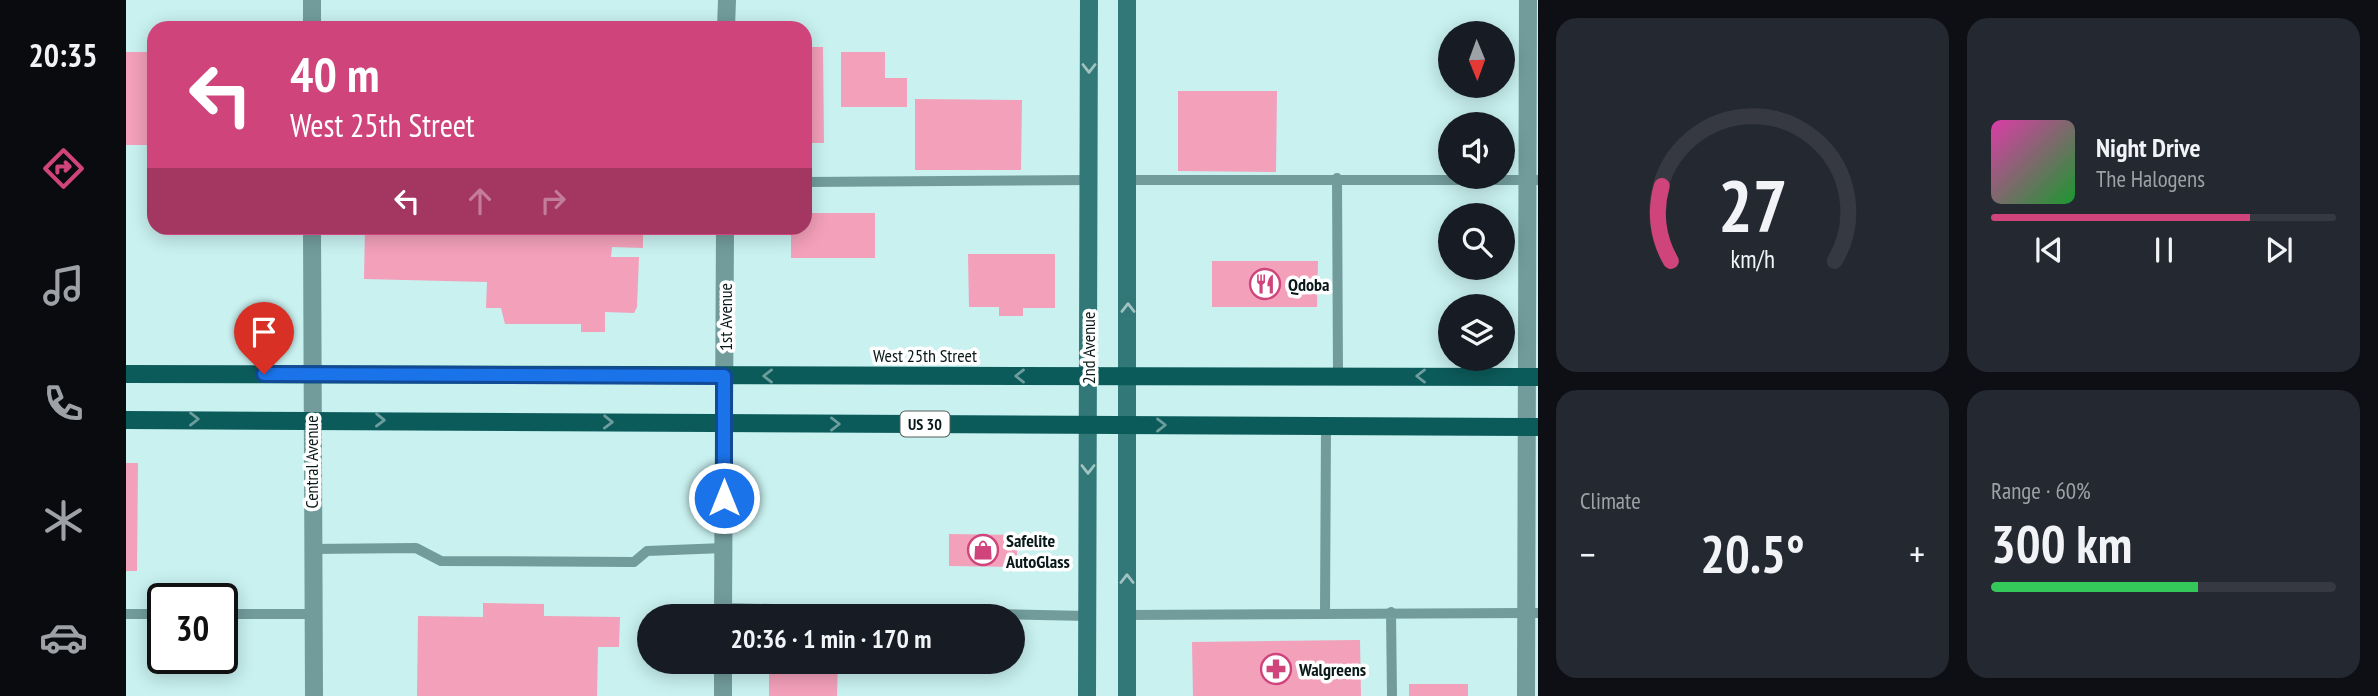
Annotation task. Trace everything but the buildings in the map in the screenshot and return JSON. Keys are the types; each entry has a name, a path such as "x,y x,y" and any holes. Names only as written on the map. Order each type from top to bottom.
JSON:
{"main road":[{"name":"2nd Avenue","path":"1087,696 1089,0"},
{"path":"1127,0 1127,696"},
{"name":"West 25th Street","path":"126,374 1532,377"},
{"name":"US 30","path":"126,420 1532,427"}],"street":[{"path":"312,0 312,21"},
{"path":"726,21 727,0"},
{"path":"1526,696 1532,613 1532,180 1528,0"},
{"name":"Central Avenue","path":"312,235 311,549 314,696"},
{"name":"1st Avenue","path":"723,604 725,235"},
{"path":"723,674 723,696"}],"lane":[{"path":"1337,178 1338,376"},
{"path":"812,182 1089,180"},
{"path":"1127,180 1532,180"},
{"path":"1325,612 1326,426"},
{"path":"311,549 416,548 441,561 634,562 647,551 724,548"},
{"path":"1391,612 1392,696"},
{"path":"1127,615 1532,613"},
{"path":"126,614 147,614"},
{"path":"238,614 312,614"},
{"path":"1025,615 1087,616"}],"place":[{"name":"Qdoba","path":"1265,284"},
{"name":"Safelite AutoGlass","path":"983,550"},
{"name":"Walgreens","path":"1276,669"}],"route":[{"path":"264,374 724,376 724,498"}]}
